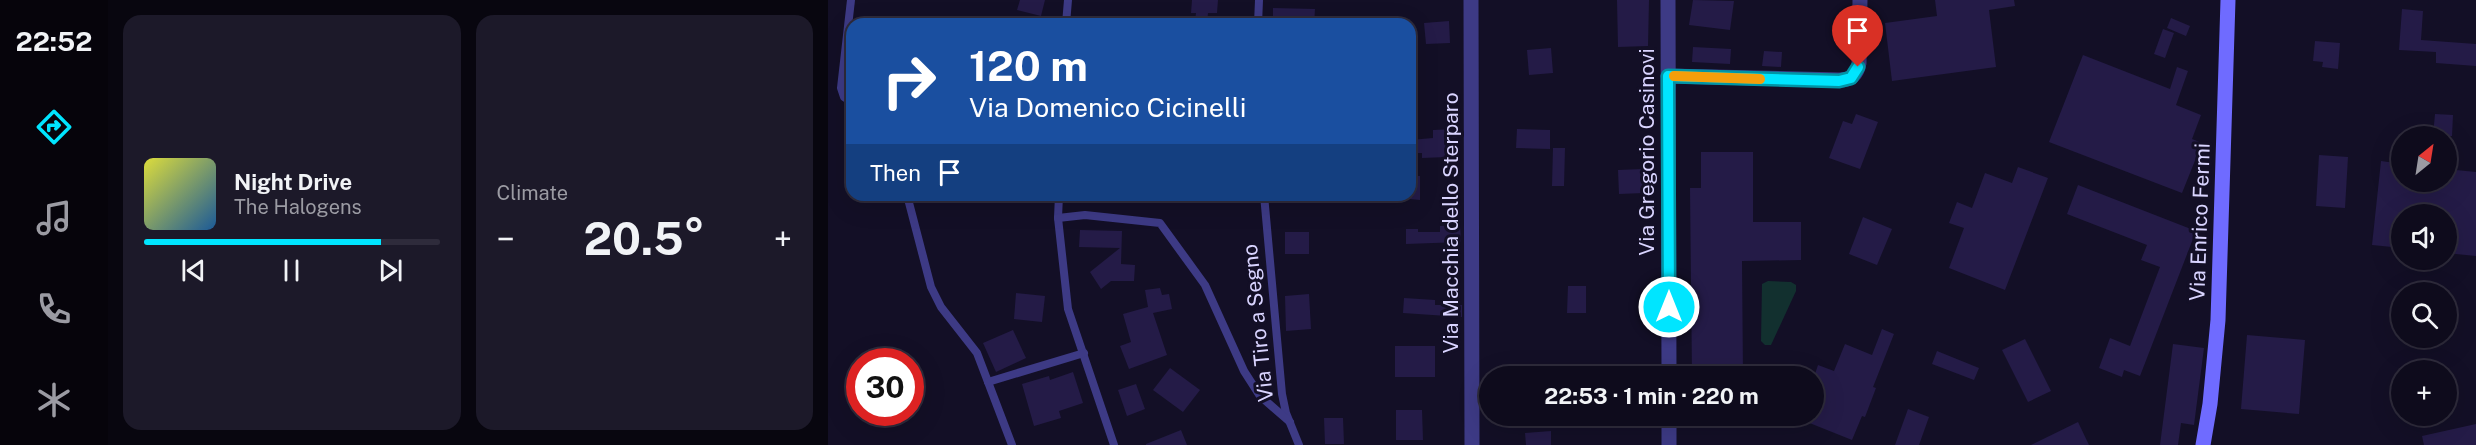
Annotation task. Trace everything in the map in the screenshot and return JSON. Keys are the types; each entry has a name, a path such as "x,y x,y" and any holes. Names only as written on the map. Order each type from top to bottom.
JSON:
{"street":[{"name":"Via Macchia dello Sterparo","path":"1471,0 1472,445"},
{"name":"Via Gregorio Casinovi","path":"1668,0 1669,366"},
{"path":"1668,76 1839,81 1851,78 1857,72 1859,63 1860,0"},
{"name":"Via Enrico Fermi","path":"2203,445 2210,404 2218,320 2228,0"},
{"path":"1669,426 1669,445"}],"lane":[{"path":"849,18 851,0"},
{"path":"1066,18 1068,0"},
{"path":"1258,18 1259,0"},
{"path":"846,44 841,88 846,98"},
{"path":"908,201 926,276 935,297 975,349 1012,445"},
{"path":"1059,201 1058,219 1068,309 1114,445"},
{"name":"Via Tiro a Segno","path":"1265,201 1281,385 1290,422 1299,445"},
{"path":"1058,219 1085,215 1160,223 1205,285 1244,371 1260,396 1290,422"},
{"path":"988,382 1084,353"}],"green space":[{"path":"1768,281 1791,282 1796,285 1796,291 1771,345 1765,345 1761,341 1762,284"}],"building":[{"path":"1020,0 1045,0 1041,16 1017,10"},
{"path":"1192,0 1218,0 1217,13 1208,13 1207,18 1195,18 1196,13 1191,13"},
{"path":"1617,0 1649,0 1648,46 1618,47"},
{"path":"1693,0 1734,1 1730,30 1689,25"},
{"path":"1935,0 2014,0 2015,6 1989,10 1996,67 1892,81 1885,23 1937,16"},
{"path":"1273,8 1315,9 1314,18 1273,18"},
{"path":"2402,9 2423,11 2421,40 2476,44 2476,66 2436,63 2436,52 2399,50"},
{"path":"2171,18 2190,26 2186,36 2167,28"},
{"path":"1449,21 1450,43 1426,44 1424,23"},
{"path":"2163,29 2174,33 2165,58 2154,54"},
{"path":"2315,41 2340,43 2338,69 2322,67 2323,62 2313,61"},
{"path":"1693,47 1731,49 1730,64 1692,62"},
{"path":"1551,48 1553,73 1529,75 1527,50"},
{"path":"1764,51 1782,52 1781,67 1762,66"},
{"path":"2083,55 2170,89 2177,67 2188,71 2176,105 2201,115 2192,139 2202,143 2182,193 2049,142"},
{"path":"1856,114 1878,122 1860,169 1829,158 1843,121 1852,124"},
{"path":"2435,114 2453,115 2452,126 2434,126"},
{"path":"1456,129 1457,143 1446,144 1447,157 1422,158 1422,153 1416,153 1416,139 1433,138 1433,130"},
{"path":"1517,129 1550,130 1550,149 1516,148"},
{"path":"1553,148 1565,148 1564,186 1552,186"},
{"path":"1701,152 1753,152 1753,222 1801,222 1801,260 1742,261 1743,366 1692,366 1690,188 1701,188"},
{"path":"2319,155 2348,157 2345,208 2316,206"},
{"path":"2381,161 2391,162 2391,192 2457,192 2457,170 2476,172 2476,256 2457,254 2457,204 2391,204 2391,247 2372,245"},
{"path":"2018,167 2048,178 2005,290 1949,268 1964,228 1949,223 1957,202 1972,208 1985,173 2012,183"},
{"path":"1643,169 1644,193 1619,194 1618,170"},
{"path":"1416,176 1420,176 1420,200 1416,200"},
{"path":"2078,185 2196,231 2140,376 2124,370 2122,377 2099,368 2110,338 2130,346 2160,267 2141,260 2147,245 2067,214"},
{"path":"1863,217 1892,229 1877,265 1849,254"},
{"path":"1460,225 1461,242 1406,244 1406,229 1418,229 1418,232 1440,232 1440,226"},
{"path":"1080,230 1122,231 1121,264 1135,265 1134,281 1111,281 1101,289 1090,272 1120,248 1079,247"},
{"path":"1285,232 1309,232 1309,254 1285,254"},
{"path":"1568,286 1586,286 1586,313 1567,313"},
{"path":"1160,288 1162,295 1169,294 1172,309 1153,313 1167,355 1129,369 1120,346 1131,342 1123,314 1148,307 1145,290"},
{"path":"1016,293 1045,296 1042,322 1014,319"},
{"path":"1309,294 1311,329 1286,331 1285,296"},
{"path":"1404,298 1435,300 1435,305 1462,305 1462,317 1403,313"},
{"path":"1882,329 1894,334 1873,387 1876,388 1865,417 1862,416 1852,440 1817,426 1824,426 1824,367 1834,371 1845,344 1872,355"},
{"path":"1013,330 1026,358 996,372 983,343"},
{"path":"2247,335 2305,340 2299,414 2241,409"},
{"path":"2025,339 2051,391 2028,402 2002,350"},
{"path":"2173,344 2204,348 2194,425 2181,423 2178,445 2160,445"},
{"path":"1395,346 1435,346 1435,377 1395,377"},
{"path":"1937,351 1979,368 1974,380 1932,364"},
{"path":"1170,368 1200,390 1183,412 1153,390"},
{"path":"1073,372 1083,403 1059,411 1061,418 1034,426 1022,384 1049,376 1050,380"},
{"path":"1136,384 1145,409 1127,416 1118,390"},
{"path":"1908,409 1929,417 1919,445 1895,445"},
{"path":"1396,410 1422,410 1423,440 1396,440"},
{"path":"1324,418 1343,418 1344,444 1325,444"},
{"path":"2078,422 2089,445 2031,445"},
{"path":"2476,424 2476,445 2424,445 2422,436"},
{"path":"1181,430 1187,445 1146,445 1146,444"},
{"path":"1551,431 1551,445 1526,445 1525,433"}],"slow traffic":[{"path":"1674,76 1760,79"}],"route":[{"path":"1669,307 1668,76 1839,81 1854,76 1858,67"}]}
